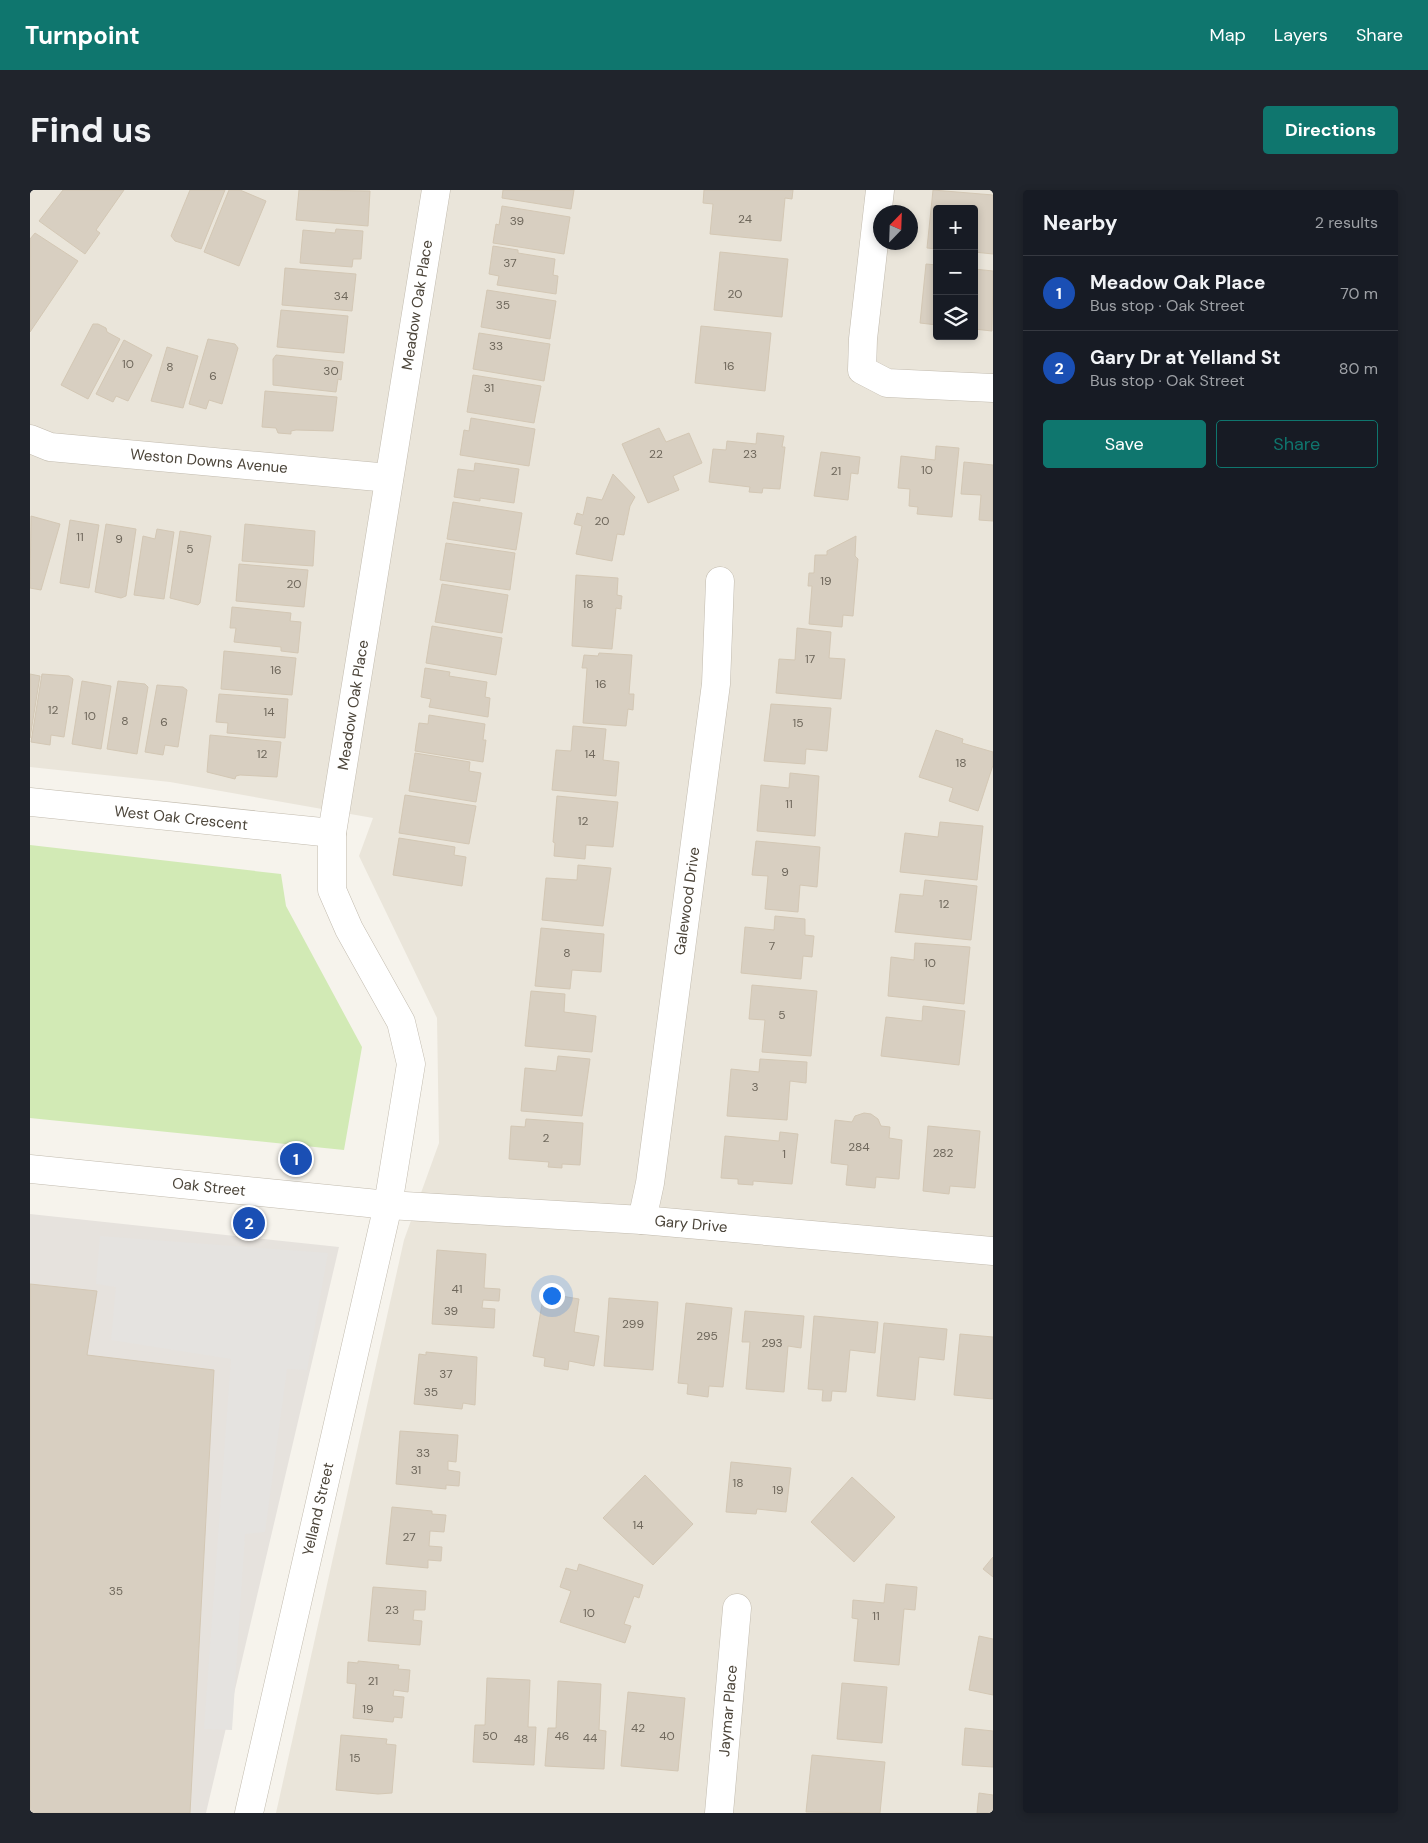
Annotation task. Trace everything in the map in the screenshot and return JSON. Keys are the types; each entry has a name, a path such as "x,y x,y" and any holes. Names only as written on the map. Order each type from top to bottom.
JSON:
{"street":[{"name":"Meadow Oak Place","path":"388,1205 411,1064 400,1022 349,929 332,890 332,833 436,190"},
{"path":"880,190 863,339 862,370 887,383 993,388"},
{"name":"Weston Downs Avenue","path":"30,439 50,447 389,478"},
{"name":"Galewood Drive","path":"642,1220 650,1183 716,684 720,580"},
{"name":"West Oak Crescent","path":"30,802 332,833"},
{"name":"Oak Street","path":"30,1169 388,1205"},
{"name":"Gary Drive","path":"388,1205 642,1220 993,1251"},
{"name":"Yelland Street","path":"249,1813 388,1205"},
{"name":"Jaymar Place","path":"719,1813 737,1608"}],"shaded area":[{"path":"30,190 993,190 993,1813 276,1813 404,1240 439,1143 437,1018 359,856 373,818 170,782 30,767"},
{"path":"30,1214 339,1247 206,1813 30,1813"},
{"path":"100,1236 328,1253 307,1370 287,1369 265,1532 245,1534 232,1730 204,1729 231,1359 111,1340 116,1287 96,1284"}],"green space":[{"path":"30,845 281,874 286,906 362,1047 344,1150 30,1118"}],"building":[{"path":"63,190 124,190 96,230 100,233 85,254 39,221"},
{"path":"190,190 225,190 201,249 175,241 171,236"},
{"path":"229,190 240,190 266,201 239,266 204,252"},
{"path":"299,190 370,191 368,226 296,220"},
{"path":"503,190 574,190 571,209 502,198"},
{"path":"704,190 793,190 792,199 785,198 781,241 710,234 713,204 703,203"},
{"path":"933,190 993,195 993,254 978,252 978,205 933,205 933,249 927,248"},
{"path":"502,206 570,217 564,254 493,243 496,224 499,225"},
{"path":"336,229 363,231 361,259 353,259 352,267 300,263 303,230 335,233"},
{"path":"35,233 78,261 30,332 30,239"},
{"path":"493,246 518,250 518,253 555,259 553,275 558,276 556,294 497,285 499,276 489,274"},
{"path":"720,252 788,259 782,317 714,310"},
{"path":"926,264 933,265 933,325 920,323"},
{"path":"285,268 356,274 352,311 282,305"},
{"path":"978,269 993,271 992,331 978,329"},
{"path":"487,290 556,301 550,339 481,327"},
{"path":"281,310 348,316 344,353 277,347"},
{"path":"93,324 106,328 107,332 120,339 88,399 61,385"},
{"path":"701,326 771,333 765,391 695,383"},
{"path":"479,333 550,344 544,381 473,369"},
{"path":"208,339 235,344 238,348 222,404 209,400 206,409 189,404"},
{"path":"124,340 152,355 128,401 116,396 113,402 96,394"},
{"path":"167,347 198,356 183,408 151,401"},
{"path":"276,355 343,362 341,380 338,379 336,392 273,385 273,359"},
{"path":"473,375 541,386 534,423 467,412"},
{"path":"265,391 337,397 333,431 296,430 291,431 291,434 278,433 276,428 262,427"},
{"path":"471,418 535,429 529,466 460,455 464,430 469,431"},
{"path":"659,428 666,442 689,433 702,463 673,476 679,490 648,503 622,444"},
{"path":"757,433 784,436 782,447 785,447 780,489 763,488 762,493 749,492 750,487 709,482 713,449 726,450 727,441 756,444"},
{"path":"936,446 959,448 952,517 917,514 918,507 909,506 910,489 898,488 901,456 935,460"},
{"path":"821,452 860,457 858,474 851,473 848,500 814,496"},
{"path":"964,462 993,465 993,521 979,520 981,495 961,494"},
{"path":"475,463 519,469 514,503 480,498 480,501 454,497 458,469 474,471"},
{"path":"613,474 635,497 630,506 624,535 617,534 612,561 576,554 582,526 574,524 577,513 583,515 587,497 602,500"},
{"path":"453,502 522,513 516,550 447,539"},
{"path":"31,516 60,524 41,590 30,588"},
{"path":"70,520 99,525 89,588 60,583"},
{"path":"106,524 136,529 126,596 121,598 95,592"},
{"path":"245,524 315,531 313,566 242,561"},
{"path":"157,529 174,532 164,599 134,595 143,536 155,539"},
{"path":"180,531 211,536 200,603 198,605 170,598"},
{"path":"856,536 855,556 858,559 853,616 843,615 842,627 809,624 812,586 808,586 809,573 814,573 815,555 827,555 827,551"},
{"path":"446,543 515,553 510,590 440,580"},
{"path":"239,564 308,570 304,607 236,601"},
{"path":"576,575 618,578 617,595 622,596 621,609 616,608 612,649 572,646"},
{"path":"442,584 508,595 502,633 435,622"},
{"path":"232,607 291,613 290,621 301,622 298,653 281,651 281,647 234,642 236,628 230,628"},
{"path":"432,626 502,638 496,675 426,663"},
{"path":"797,628 831,632 829,658 845,659 841,699 776,693 779,659 795,660"},
{"path":"224,651 296,658 292,695 221,689"},
{"path":"599,653 632,655 629,694 634,694 633,710 628,709 626,726 583,723 587,668 582,668 584,655 598,656"},
{"path":"425,668 450,672 449,676 487,682 485,697 490,698 488,717 429,707 431,699 421,697"},
{"path":"30,674 40,676 30,738"},
{"path":"42,674 69,676 73,679 64,737 51,735 50,745 31,742"},
{"path":"82,681 111,686 101,749 72,744"},
{"path":"118,681 145,684 148,687 137,754 107,749"},
{"path":"157,685 183,687 187,690 178,747 165,745 163,755 145,752"},
{"path":"219,694 288,699 285,738 227,733 228,723 216,722"},
{"path":"771,704 831,708 827,751 806,749 805,764 764,761"},
{"path":"429,715 485,724 483,740 486,740 483,762 415,751 419,723 428,724"},
{"path":"573,726 606,729 603,760 619,762 616,796 552,790 556,750 571,751"},
{"path":"936,730 963,739 962,743 993,752 993,765 978,811 949,801 953,788 919,777"},
{"path":"210,735 281,742 277,777 240,775 236,776 235,779 207,772"},
{"path":"415,753 470,762 469,771 481,773 476,802 409,791"},
{"path":"790,773 819,776 815,836 757,831 761,785 789,788"},
{"path":"405,795 476,806 469,844 399,833"},
{"path":"557,796 618,802 613,847 586,845 585,859 554,856 555,843 553,842"},
{"path":"940,822 983,826 977,880 900,872 905,833 938,837"},
{"path":"399,838 455,847 454,855 466,857 462,886 393,875"},
{"path":"756,841 820,847 817,887 800,885 798,912 765,909 768,876 752,875"},
{"path":"578,865 611,868 603,926 542,920 546,878 577,880"},
{"path":"925,880 977,886 971,940 895,932 900,894 923,896"},
{"path":"775,916 805,919 805,935 814,936 812,957 803,956 801,979 741,973 745,927 774,930"},
{"path":"541,928 604,934 601,972 572,970 570,989 535,986"},
{"path":"915,943 970,947 964,1004 888,996 891,957 914,960"},
{"path":"752,985 817,991 811,1056 762,1052 765,1020 749,1019"},
{"path":"531,991 565,994 564,1012 596,1016 592,1052 525,1046"},
{"path":"923,1006 965,1011 959,1065 881,1056 886,1017 922,1021"},
{"path":"558,1056 590,1059 582,1116 521,1111 525,1068 556,1071"},
{"path":"760,1059 807,1062 806,1083 790,1081 787,1120 727,1116 731,1069 759,1072"},
{"path":"864,1113 871,1114 878,1119 881,1126 890,1127 889,1138 902,1140 899,1179 876,1177 875,1188 846,1185 848,1165 831,1163 835,1120 852,1122 855,1116"},
{"path":"526,1119 583,1123 580,1165 562,1164 562,1168 548,1167 549,1162 509,1159 511,1126 525,1127"},
{"path":"928,1126 980,1131 975,1188 950,1186 949,1194 923,1191"},
{"path":"780,1132 798,1134 792,1184 753,1181 753,1185 738,1184 738,1179 721,1178 725,1136 779,1141"},
{"path":"437,1250 486,1254 484,1288 500,1289 499,1301 483,1300 482,1308 495,1309 494,1328 432,1324"},
{"path":"30,1284 97,1291 87,1355 214,1370 190,1813 30,1813"},
{"path":"544,1293 579,1299 574,1332 599,1336 594,1366 569,1361 568,1370 544,1366 545,1358 533,1356"},
{"path":"609,1298 658,1302 653,1370 604,1366"},
{"path":"686,1303 732,1308 723,1387 709,1386 708,1397 687,1394 688,1384 678,1383"},
{"path":"745,1311 804,1316 801,1348 788,1346 784,1392 746,1389 750,1342 742,1342"},
{"path":"814,1316 878,1322 875,1353 850,1350 846,1392 832,1391 831,1401 822,1401 823,1390 808,1389"},
{"path":"884,1323 947,1329 944,1360 919,1357 915,1400 877,1396"},
{"path":"960,1334 993,1337 993,1399 954,1395"},
{"path":"426,1352 477,1357 475,1405 463,1403 462,1409 414,1404 419,1354 426,1355"},
{"path":"400,1431 458,1435 456,1462 448,1461 448,1470 460,1472 459,1486 446,1485 446,1489 396,1484"},
{"path":"731,1462 791,1468 786,1512 757,1509 756,1514 726,1512"},
{"path":"645,1475 693,1524 653,1565 603,1518"},
{"path":"852,1477 895,1517 854,1562 811,1522"},
{"path":"392,1507 432,1511 432,1514 446,1515 444,1532 430,1531 429,1546 442,1547 441,1561 428,1560 428,1568 386,1564"},
{"path":"993,1557 993,1577 983,1569"},
{"path":"579,1564 643,1585 639,1598 634,1596 624,1624 631,1626 625,1643 560,1622 571,1591 560,1587 566,1568 577,1571"},
{"path":"886,1584 917,1587 915,1610 904,1609 899,1665 854,1661 858,1619 852,1618 853,1600 884,1603"},
{"path":"373,1587 426,1591 425,1610 414,1610 413,1620 422,1621 420,1645 368,1641"},
{"path":"979,1636 993,1639 993,1695 969,1690"},
{"path":"358,1661 399,1665 398,1669 410,1670 408,1692 394,1690 393,1696 404,1697 402,1718 394,1717 393,1722 353,1718 356,1684 347,1683 348,1662 358,1663"},
{"path":"487,1678 530,1680 528,1727 536,1727 534,1765 473,1762 475,1725 485,1725"},
{"path":"558,1681 601,1684 599,1730 606,1731 604,1769 545,1766 548,1728 556,1728"},
{"path":"842,1683 887,1687 882,1743 837,1739"},
{"path":"628,1692 685,1698 678,1771 621,1766"},
{"path":"965,1728 993,1731 993,1767 962,1765"},
{"path":"341,1735 387,1739 386,1744 396,1745 392,1793 378,1794 336,1790"},
{"path":"812,1755 885,1762 880,1813 806,1812"},
{"path":"979,1793 993,1795 993,1813 977,1813"}],"place":[{"name":"Meadow Oak Place","path":"296,1159"},
{"name":"Gary Dr at Yelland St","path":"249,1223"}]}
